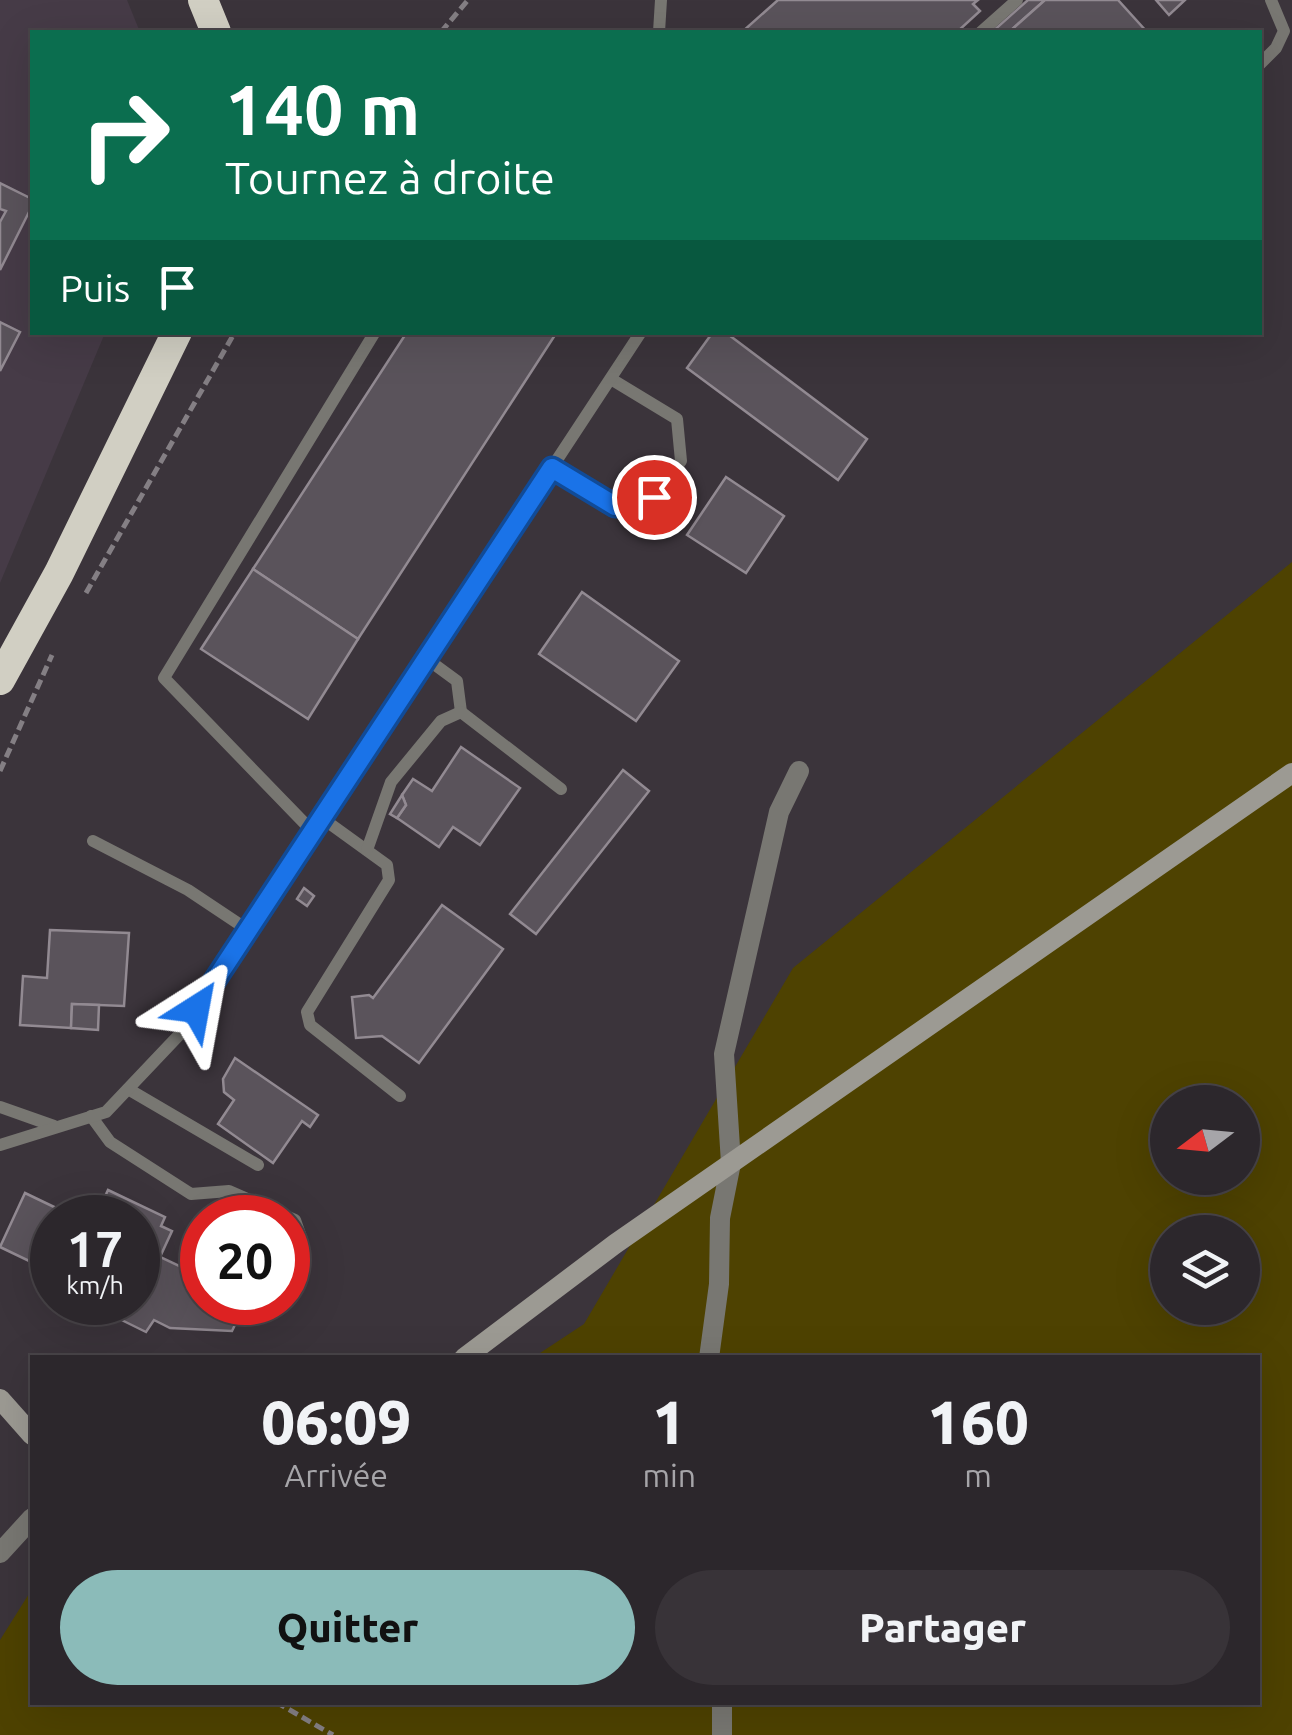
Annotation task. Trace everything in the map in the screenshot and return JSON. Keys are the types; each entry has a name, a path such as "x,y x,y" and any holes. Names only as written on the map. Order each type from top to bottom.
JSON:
{"highway":[{"path":"203,0 215,30"},
{"path":"0,680 59,574 176,335"}],"main road":[{"path":"468,1355 730,1163 1292,772"},
{"path":"0,1399 30,1433"}],"street":[{"path":"709,1355 719,1284 720,1218 730,1163 724,1054 779,812 798,771"},
{"path":"0,1553 30,1520"},
{"path":"722,1705 722,1735"}],"lane":[{"path":"659,30 661,0"},
{"path":"983,30 1016,0"},
{"path":"1262,62 1276,48 1284,31 1272,0"},
{"path":"313,832 164,678 373,335"},
{"path":"0,1145 106,1112 179,1036 639,335"},
{"path":"552,468 615,506 654,497 681,461 677,419 611,379"},
{"path":"427,659 457,681 461,712 561,789"},
{"path":"366,850 391,782 442,721 461,712"},
{"path":"322,818 388,865 388,880 307,1012 310,1025 400,1096"},
{"path":"92,841 188,890 248,930"},
{"path":"128,1089 258,1165"},
{"path":"0,1108 54,1126"},
{"path":"91,1116 110,1142 191,1194 235,1195"}],"path":[{"path":"442,30 468,0"},
{"path":"80,603 233,335"},
{"path":"0,771 52,654"},
{"path":"281,1705 334,1735"}],"shaded area":[{"path":"0,0 127,0 139,30 30,30 30,335 104,335 0,583"},
{"path":"1292,562 1292,1735 0,1735 0,1640 30,1592 30,1705 1260,1705 1260,1355 537,1355 584,1324 793,968"}],"building":[{"path":"778,0 978,0 973,4 980,11 959,30 744,30"},
{"path":"1028,0 1045,0 1011,30 994,30"},
{"path":"1045,0 1118,0 1145,30 1011,30"},
{"path":"1156,0 1185,0 1169,15"},
{"path":"0,183 30,198 30,210 0,270 0,222 6,211 0,209"},
{"path":"0,322 20,332 0,371"},
{"path":"405,335 555,335 358,639 253,569"},
{"path":"711,335 729,335 867,439 838,480 687,368"},
{"path":"726,477 784,516 746,573 687,535"},
{"path":"253,569 358,639 308,719 201,649"},
{"path":"582,592 679,661 636,721 539,654"},
{"path":"461,747 520,788 480,845 453,827 439,847 397,818 406,805 402,795 413,779 432,791"},
{"path":"623,770 649,791 536,934 510,914"},
{"path":"402,795 406,805 397,818 390,814"},
{"path":"304,888 314,896 307,906 297,899"},
{"path":"442,905 503,949 419,1063 382,1036 356,1038 352,997 373,998"},
{"path":"50,930 129,933 124,1006 72,1004 71,1028 20,1025 23,976 47,978"},
{"path":"72,1004 99,1005 98,1030 71,1028"},
{"path":"235,1058 318,1115 310,1127 302,1121 273,1163 218,1124 234,1100 224,1092 223,1079"},
{"path":"25,1193 30,1195 30,1261 0,1247"},
{"path":"160,1215 165,1217 161,1226 172,1231 160,1257"},
{"path":"160,1257 180,1266 180,1325 235,1325 232,1331 170,1328 160,1323"},
{"path":"132,1325 151,1325 146,1332"}],"route":[{"path":"196,1009 552,468 615,506 654,497"}]}
